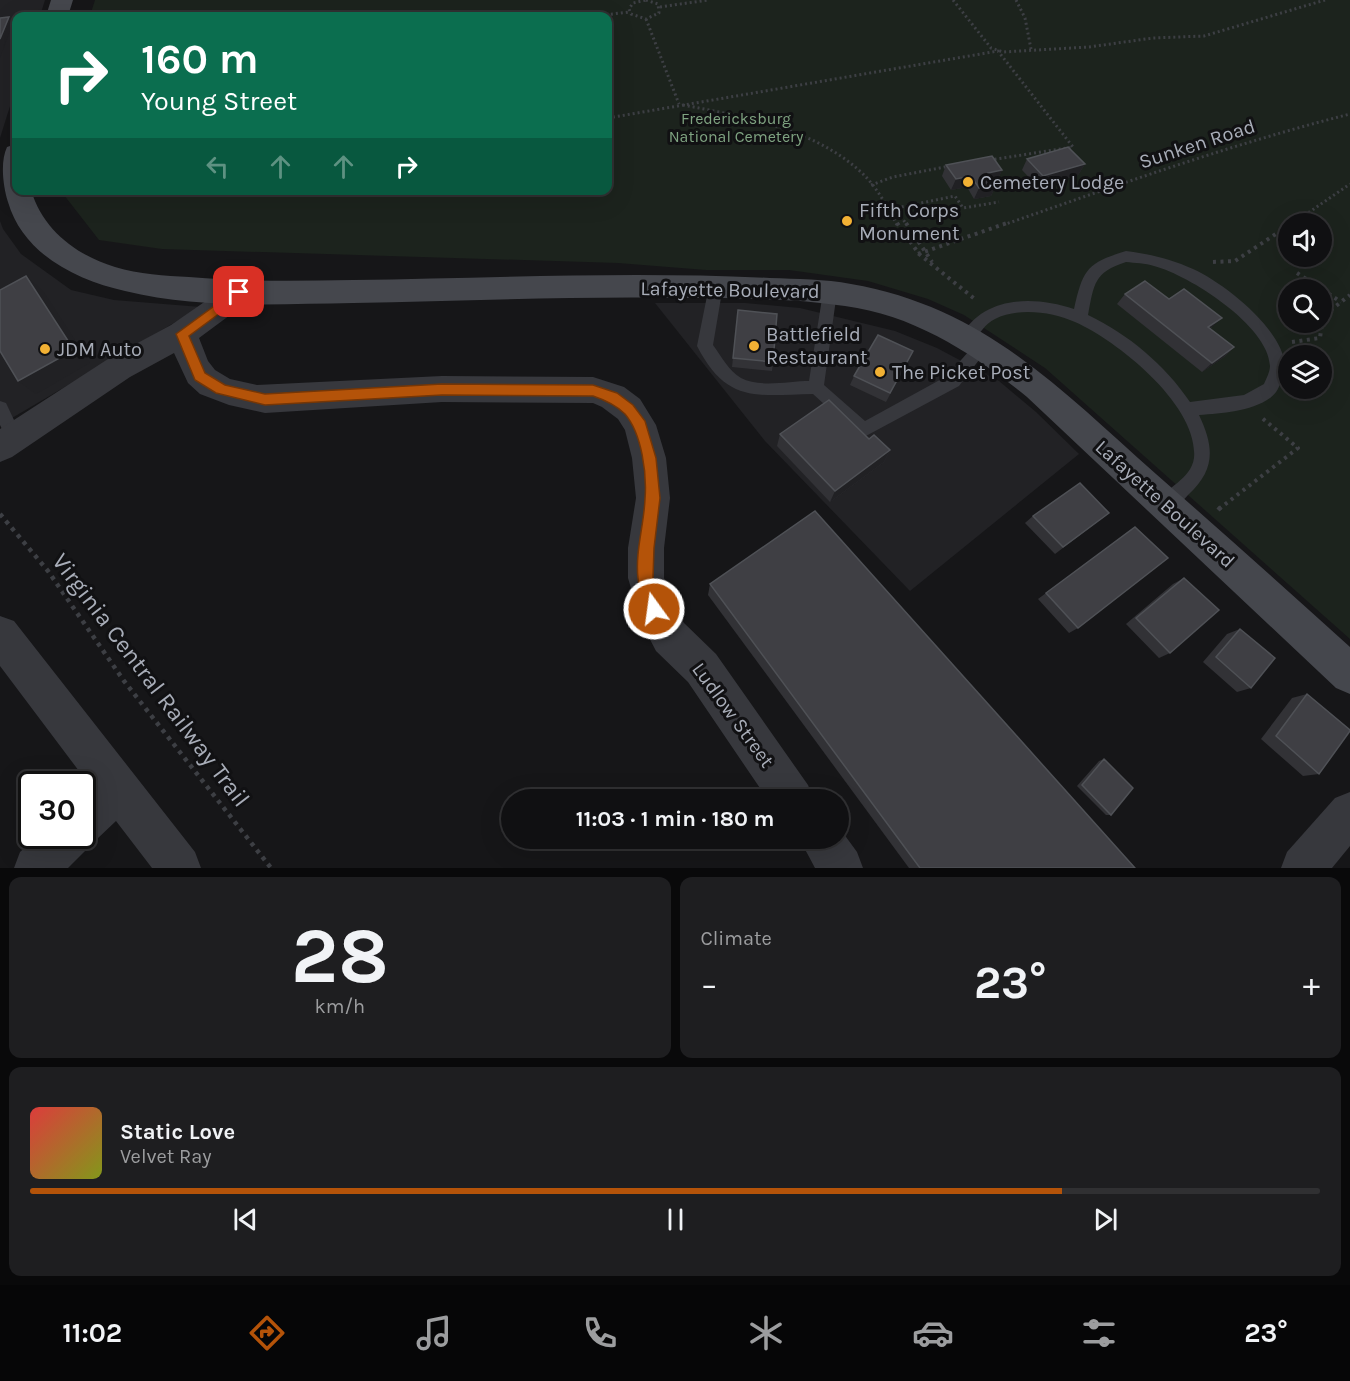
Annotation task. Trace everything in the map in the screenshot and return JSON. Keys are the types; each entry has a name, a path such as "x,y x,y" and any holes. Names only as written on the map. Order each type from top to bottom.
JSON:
{"main road":[{"name":"Lafayette Boulevard","path":"19,195 34,229 50,246 75,263 108,276 145,285 239,292 716,286 830,292 879,302 919,316 974,342 1001,359 1166,504 1350,674"}],"street":[{"path":"7,442 119,368 182,334 239,292"},
{"name":"Ludlow Street","path":"182,334 200,376 221,389 247,397 265,399 442,389 593,390 613,397 629,409 640,425 649,458 653,498 646,548 646,578 654,609 670,637 702,668 786,789"},
{"path":"0,635 179,868"},
{"path":"96,811 119,790"},
{"path":"1303,868 1350,813"},
{"path":"36,868 56,849"},
{"path":"828,849 841,868"}],"lane":[{"path":"1080,317 1089,282 1095,272 1104,263 1117,258 1136,256 1180,269 1208,284 1244,310 1270,344 1277,362 1277,377 1271,389 1243,402 1189,409"},
{"path":"716,286 705,346 731,379 737,384 757,388 816,387 864,430 953,381 974,342 982,319 1011,308 1050,309 1080,317 1138,356 1167,383 1189,409 1199,436 1202,458 1198,471 1186,486 1166,504"},
{"path":"816,387 830,292"},
{"path":"0,408 7,442"}],"path":[{"path":"629,12 633,3 641,0 651,1 660,7 708,0"},
{"path":"953,0 987,44 998,51 1073,147 980,161"},
{"path":"1016,0 1025,18 1031,49"},
{"path":"612,117 998,51 1089,47 1153,38 1204,36 1325,0"},
{"path":"612,14 629,12 635,17 646,19 657,15 660,7"},
{"path":"646,19 679,104"},
{"path":"679,104 752,119 817,142 842,157 866,176 886,210 918,254 980,304"},
{"name":"Sunken Road","path":"918,254 1163,170 1295,128 1350,114"},
{"path":"871,185 893,177 957,165"},
{"path":"1308,213 1350,184"},
{"path":"886,210 955,196 963,208 999,202"},
{"path":"896,208 935,266"},
{"path":"1297,273 1341,302"},
{"path":"1215,512 1298,448 1261,418"},
{"name":"Virginia Central Railway Trail","path":"0,514 48,571 124,681 271,868"}],"shaded area":[{"path":"0,0 45,0 41,12 12,12 12,100 0,138"},
{"path":"0,221 21,254 71,290 114,300 201,307 0,425"},
{"path":"655,303 745,303 800,308 895,331 937,348 999,381 1036,412 1079,454 910,591 765,441"}],"green space":[{"name":"Fredericksburg National Cemetery","path":"95,0 1350,0 1350,639 1045,368 964,315 928,299 868,281 789,270 706,270 618,263 162,249 99,240 64,195 612,195 612,12 91,12"}],"building":[{"path":"9,17 0,39 0,18"},
{"path":"1068,147 1085,164 1043,176 1027,159"},
{"path":"992,156 1002,170 988,173 996,185 979,188 971,176 956,179 946,165"},
{"name":"JDM Auto","path":"26,276 74,350 18,381 0,351 0,290"},
{"path":"1145,281 1169,299 1184,289 1222,318 1208,327 1234,347 1212,363 1125,294"},
{"name":"Battlefield Restaurant","path":"738,310 777,314 773,362 733,358"},
{"name":"The Picket Post","path":"878,335 913,351 890,393 854,376"},
{"path":"829,400 869,439 874,435 890,450 835,491 780,434"},
{"path":"1080,483 1109,513 1063,547 1033,516"},
{"path":"815,511 1135,868 920,868 710,584"},
{"path":"1135,527 1168,558 1078,628 1046,593"},
{"path":"1184,578 1219,610 1170,653 1136,618"},
{"path":"1240,629 1275,658 1251,688 1216,657"},
{"path":"1307,694 1350,730 1319,774 1276,736"},
{"path":"1104,759 1133,788 1111,815 1082,785"}],"place":[{"name":"Cemetery Lodge","path":"968,182"},
{"name":"Fifth Corps Monument","path":"847,221"},
{"name":"Battlefield Restaurant","path":"754,346"},
{"name":"JDM Auto","path":"45,349"},
{"name":"The Picket Post","path":"880,372"}],"route":[{"path":"239,292 205,320 182,334 200,376 221,389 247,397 265,399 442,389 593,390 613,397 629,409 640,425 649,458 653,498 646,548 646,578 654,609"}]}
